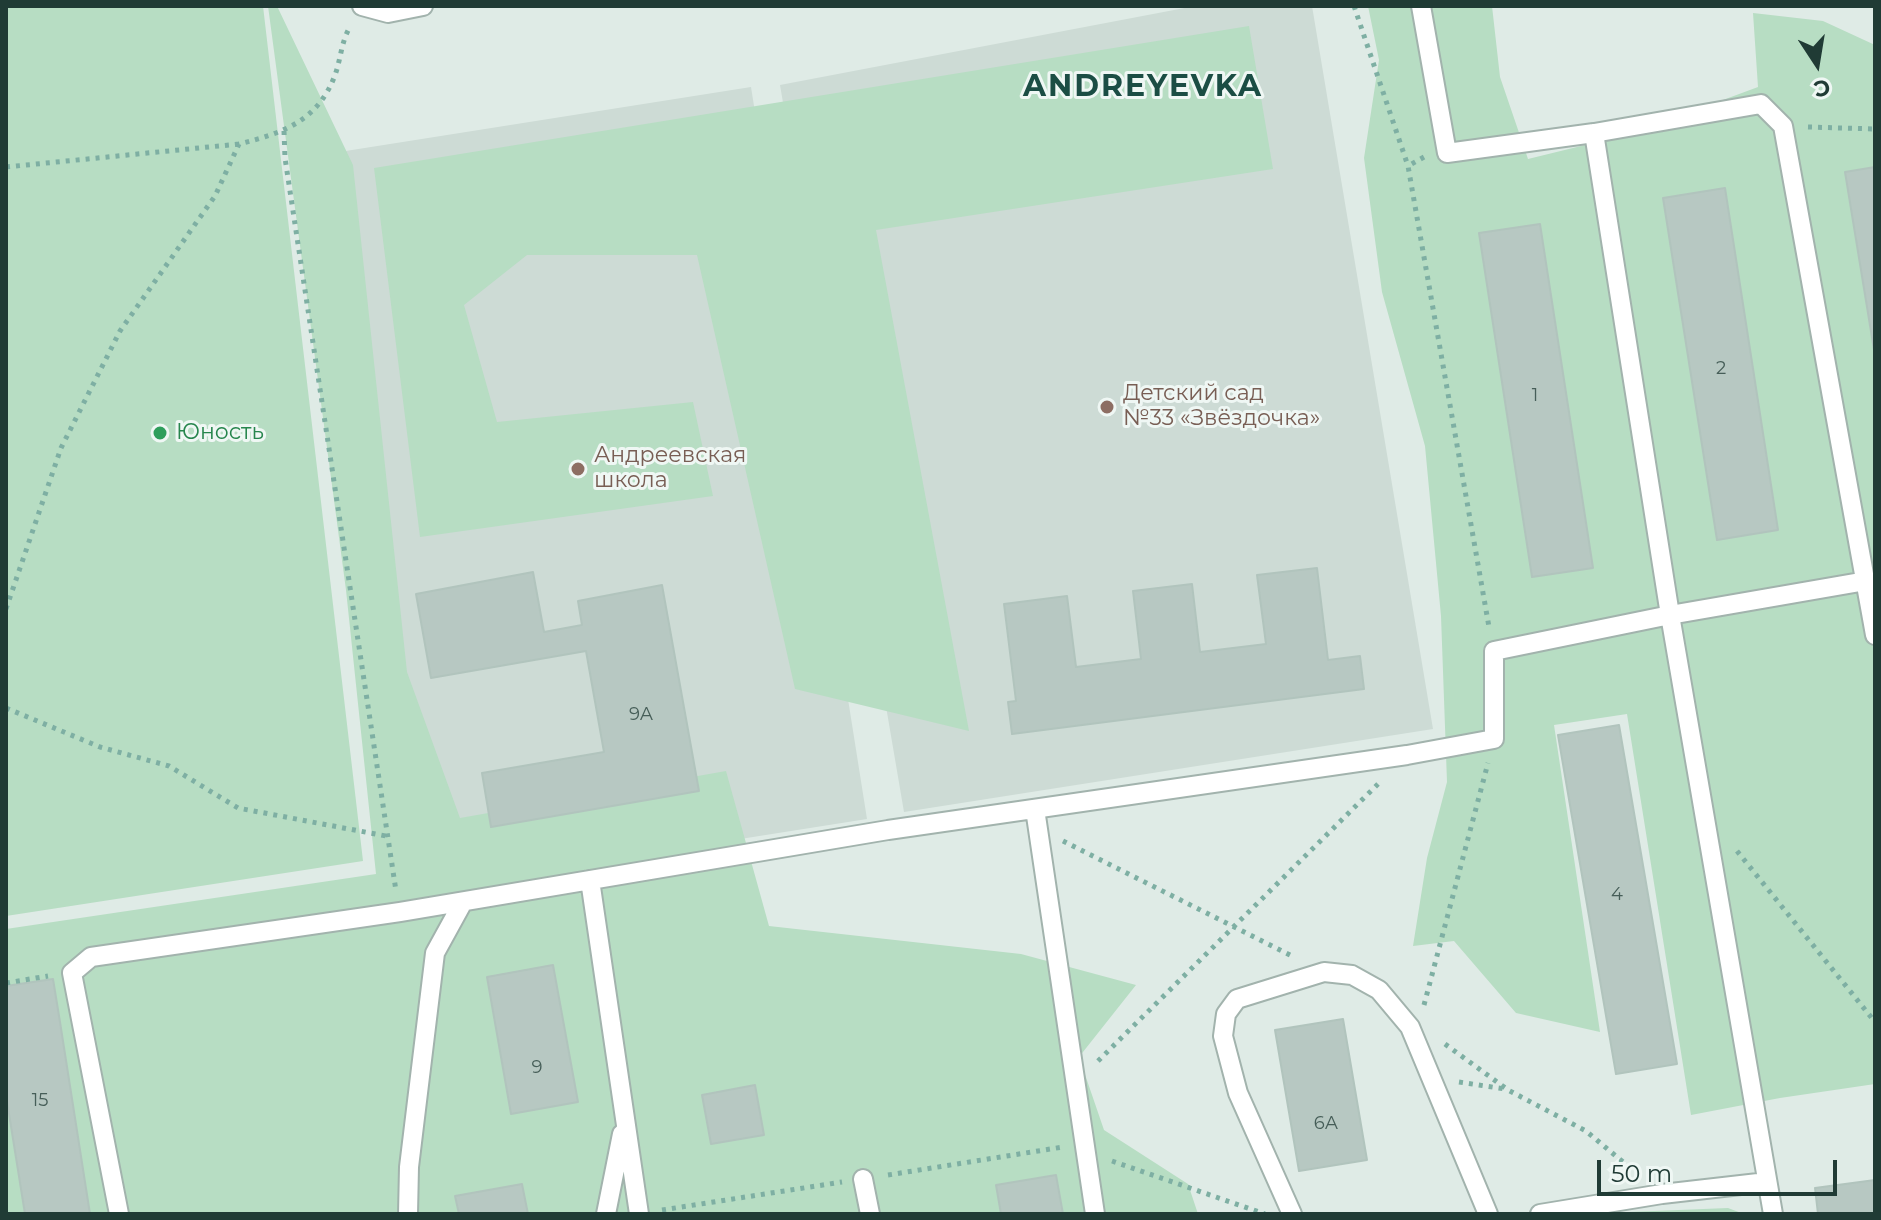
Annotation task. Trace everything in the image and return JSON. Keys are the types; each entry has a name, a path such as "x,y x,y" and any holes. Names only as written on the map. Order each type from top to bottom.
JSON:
{"lane":[{"path":"359,11 388,13 423,6"},
{"path":"1421,6 1447,153 1594,133 1761,104 1783,126 1875,635"},
{"path":"1594,133 1670,615 1773,1214"},
{"path":"119,1214 72,973 91,957 463,902 888,830 1036,818 1494,739 1494,651 1670,615 1866,581"},
{"path":"1036,818 1095,1214"},
{"path":"590,880 639,1214"},
{"path":"408,1214 409,1167 435,953 463,902"},
{"path":"1292,1214 1238,1093 1223,1036 1226,1014 1237,999 1324,972 1352,975 1379,990 1415,1026 1434,1083 1488,1214"},
{"path":"606,1214 625,1120"},
{"path":"863,1179 870,1214"},
{"path":"1540,1214 1662,1194 1767,1182"}],"path":[{"path":"1354,6 1408,166 1494,651"},
{"path":"6,167 239,144 284,131 318,108 335,75 344,36 359,11"},
{"path":"1783,126 1875,129"},
{"path":"284,131 287,174 400,912"},
{"path":"6,609 61,448 120,331 215,196 239,144"},
{"path":"1408,166 1422,158 1447,153"},
{"path":"6,708 100,747 169,766 238,808 386,836"},
{"path":"1494,739 1415,1026 1508,1090 1586,1131 1662,1194"},
{"path":"1076,1083 1407,755"},
{"path":"1036,818 1233,927 1324,972"},
{"path":"1730,841 1875,1022"},
{"path":"6,983 72,973"},
{"path":"1434,1083 1467,1082 1508,1090"},
{"path":"639,1214 1085,1144 1107,1159 1266,1214"}],"shaded area":[{"name":"Детский сад №33 «Звёздочка»","path":"1195,6 1312,6 1433,729 904,812 780,85"},
{"name":"Андреевская школа","path":"751,87 867,819 411,891 295,159"}],"green space":[{"name":"Юность","path":"6,6 263,6 363,861 6,916"},
{"path":"268,6 277,6 353,165 407,672 460,818 726,771 769,926 1021,954 1136,985 1079,1057 1104,1130 1188,1184 1198,1214 6,1214 6,929 376,874 346,590"},
{"path":"1368,6 1492,6 1500,77 1528,159 1634,133 1758,87 1753,13 1823,21 1875,45 1875,1084 1691,1115 1627,714 1554,725 1600,1032 1516,1013 1454,941 1413,946 1427,858 1447,782 1441,616 1425,446 1382,292 1364,158 1379,60"},
{"path":"1249,26 1273,169 876,230 969,731 795,689 697,255 527,255 464,305 497,422 693,402 713,496 420,537 374,168"},
{"path":"1728,1208 1744,1214 1600,1214 1605,1213"}],"building":[{"path":"1875,167 1875,356 1845,172"},
{"path":"1725,188 1778,530 1717,540 1663,198"},
{"path":"1540,224 1593,568 1532,577 1479,233"},
{"path":"1317,568 1328,660 1360,656 1364,689 1012,734 1008,702 1016,701 1004,604 1067,596 1076,667 1141,659 1133,591 1192,584 1200,652 1266,644 1257,575"},
{"path":"533,572 544,632 582,625 578,601 662,585 699,791 491,827 482,773 604,752 586,651 431,678 416,594"},
{"path":"1619,725 1677,1064 1616,1074 1558,735"},
{"path":"553,965 578,1102 511,1114 487,977"},
{"path":"53,979 90,1214 25,1214 6,1095 6,986"},
{"path":"1343,1019 1367,1160 1299,1171 1275,1030"},
{"path":"755,1085 764,1135 711,1144 702,1095"},
{"path":"1056,1175 1063,1214 1001,1214 996,1185"},
{"path":"1875,1180 1875,1214 1818,1214 1815,1188"},
{"path":"522,1184 528,1214 459,1214 455,1196"}],"place":[{"name":"Детский сад №33 «Звёздочка»","path":"1107,407"},
{"name":"Юность","path":"160,433"},
{"name":"Андреевская школа","path":"578,469"}],"district":[{"name":"ANDREYEVKA","path":"1143,87"}]}
